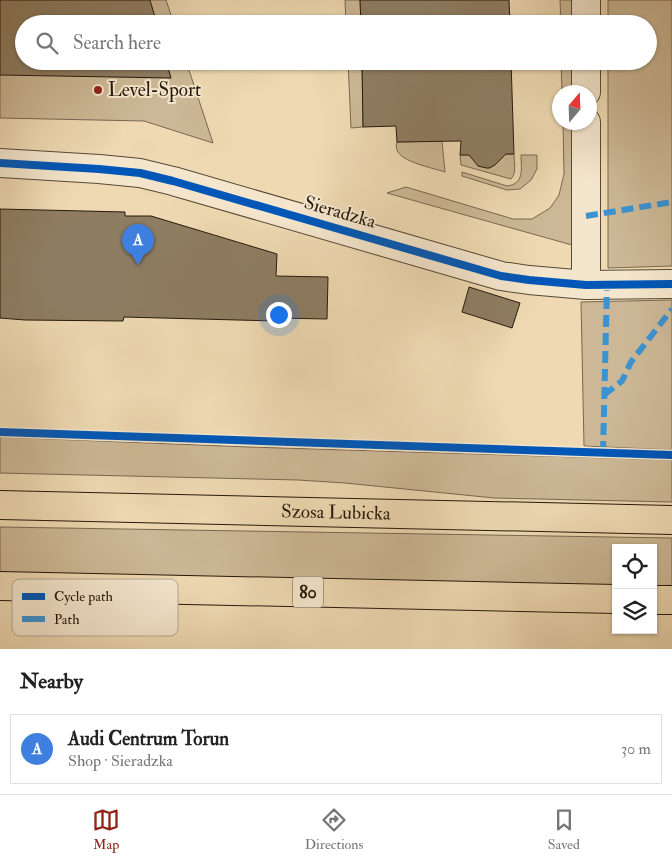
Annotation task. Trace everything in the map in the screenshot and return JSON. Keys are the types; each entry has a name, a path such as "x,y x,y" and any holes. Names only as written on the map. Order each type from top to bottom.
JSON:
{"main road":[{"name":"Szosa Lubicka","path":"0,505 672,520"},
{"name":"80","path":"178,590 612,599"},
{"path":"657,600 672,600"}],"street":[{"path":"586,0 586,15"},
{"path":"586,70 586,85"},
{"path":"586,130 586,285"},
{"name":"Sieradzka","path":"0,163 140,173 182,183 502,276 586,285 672,284"}],"shaded area":[{"name":"Level-Sport","path":"0,0 166,0 171,15 15,15 15,70 189,70 213,143 144,121 0,118"},
{"path":"345,0 360,0 361,15 346,15"},
{"path":"560,0 580,0 580,15 561,15"},
{"path":"608,0 672,0 672,266 608,268 608,70 657,70 657,15 608,15"},
{"path":"348,70 362,70 363,127 351,128"},
{"path":"561,70 580,70 580,85 562,85"},
{"path":"563,130 580,130 579,247 387,193 406,187 513,219 532,219 550,208 559,195 564,174"},
{"path":"442,141 445,172 404,158 396,147 397,142"},
{"path":"500,154 514,154 515,171 511,179 461,165 460,155 472,155 478,166 490,168 498,162"},
{"path":"521,155 537,155 537,169 531,180 520,189 507,190 462,176 462,172 507,186 513,185 521,175"},
{"path":"672,300 672,450 584,446 581,302"},
{"path":"0,437 248,447 672,460 672,502 494,498 298,480 0,473"},
{"path":"0,527 672,538 672,589 657,589 657,544 612,544 612,588 0,573"}],"building":[{"path":"0,0 150,0 154,15 15,15 15,70 169,70 171,78 0,75"},
{"path":"360,0 509,0 510,15 361,15"},
{"path":"362,70 511,70 514,154 506,154 489,168 478,166 469,155 460,155 461,141 397,142 396,126 363,127"},
{"path":"0,209 125,212 125,216 151,216 277,254 276,276 328,277 327,319 276,318 276,321 124,317 123,321 0,318"},
{"path":"469,287 520,303 512,328 462,312"}],"marked path":[{"path":"586,216 672,202"},
{"path":"603,453 607,284"},
{"path":"604,395 622,381 631,362 672,309"}],"cycle path":[{"path":"0,163 140,173 501,276 586,285 672,284"},
{"path":"0,432 672,455"}],"place":[{"name":"Level-Sport","path":"98,90"},
{"name":"Audi Centrum Torun","path":"138,265"}]}
